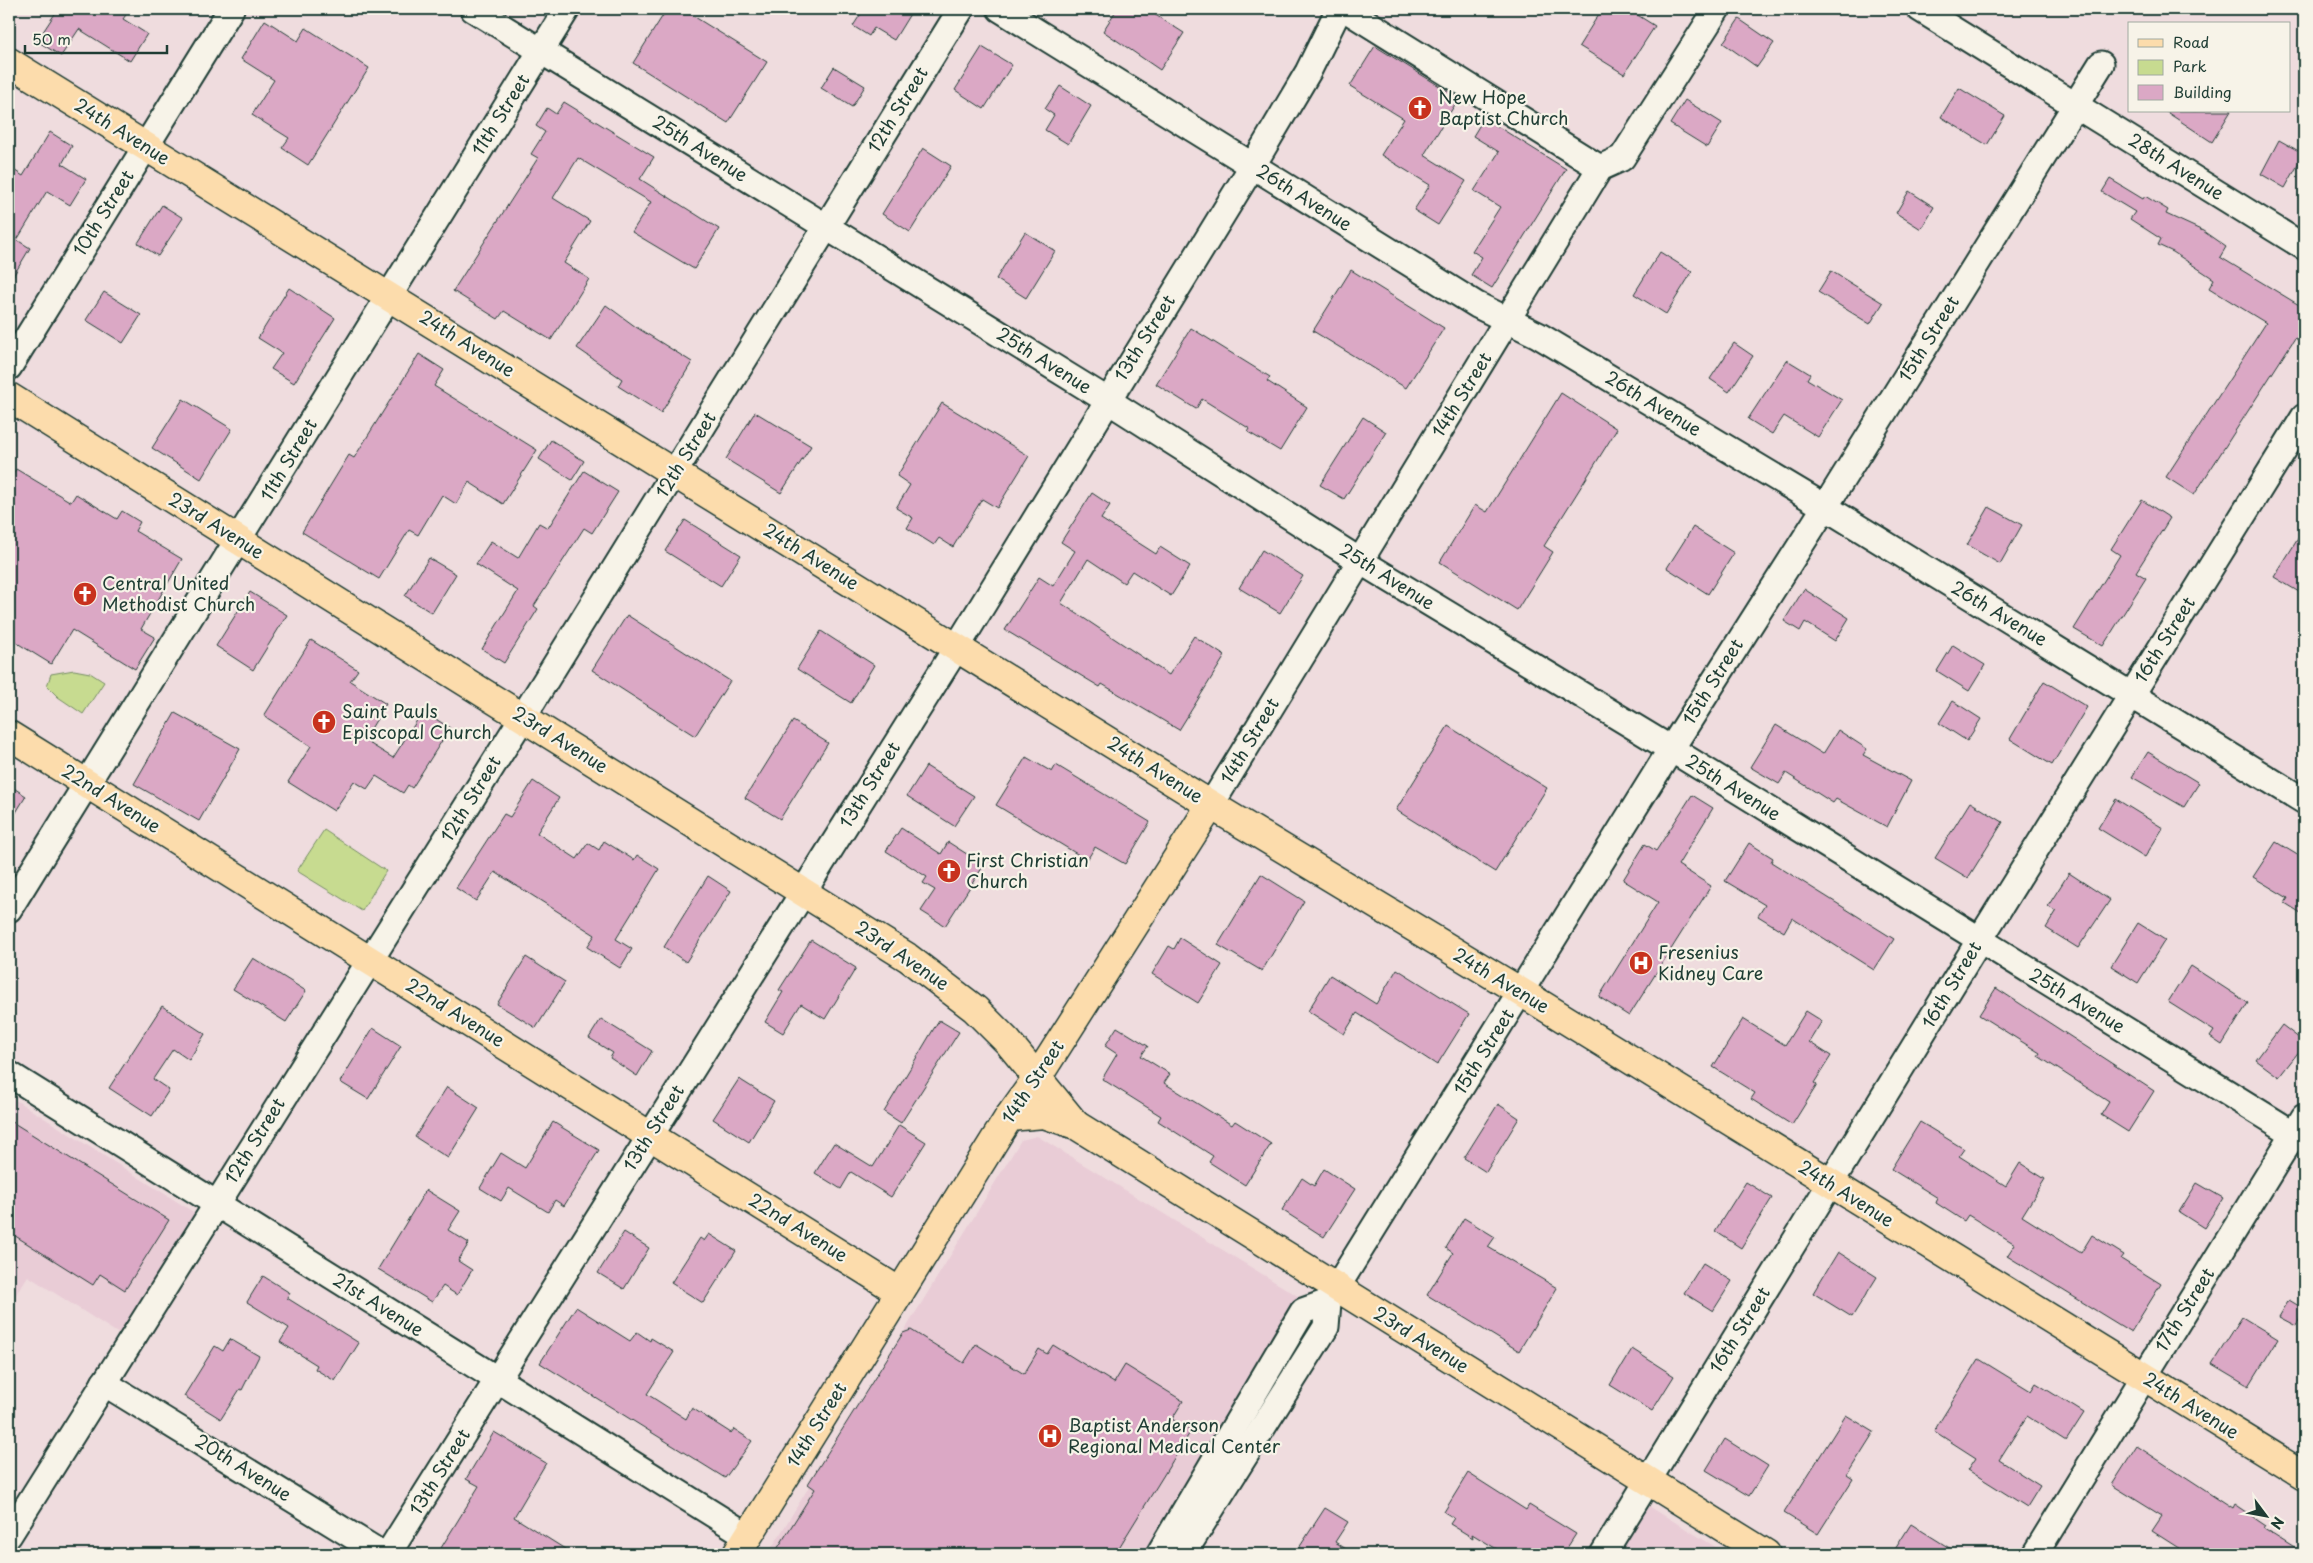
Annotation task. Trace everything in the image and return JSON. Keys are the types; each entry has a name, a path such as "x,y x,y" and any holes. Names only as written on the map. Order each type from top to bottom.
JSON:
{"main road":[{"name":"24th Avenue","path":"9,62 1211,805 1520,992 2304,1476"},
{"name":"23rd Avenue","path":"9,397 907,957 975,1009 1008,1042 1076,1125"},
{"name":"22nd Avenue","path":"9,735 900,1292"},
{"name":"14th Street","path":"743,1545 1009,1117 1037,1078 1211,805"},
{"name":"23rd Avenue","path":"1009,1117 1044,1114 1076,1125 1332,1295 1647,1481 1766,1554"}],"street":[{"name":"10th Street","path":"9,367 231,9"},
{"name":"25th Avenue","path":"474,9 1107,400 1360,560 1671,749 1979,941 2301,1130"},
{"name":"11th Street","path":"9,910 567,9"},
{"name":"12th Street","path":"9,1535 369,959 523,717 961,9"},
{"name":"26th Avenue","path":"1000,9 1477,305 1538,335 1825,507 2304,801"},
{"name":"13th Street","path":"388,1554 957,647 1308,72 1339,9"},
{"path":"1345,9 1600,168 1622,158 1717,9"},
{"name":"28th Avenue","path":"1920,9 2304,247"},
{"name":"15th Street","path":"1183,1554 1326,1327 1332,1295 1671,749 1825,507 2101,64"},
{"name":"14th Street","path":"1211,805 1600,168"},
{"name":"16th Street","path":"1603,1554 1979,941 2304,417"},
{"name":"21st Avenue","path":"9,1074 497,1379 743,1545"},
{"name":"17th Street","path":"2035,1554 2144,1377 2301,1130"},
{"path":"1159,1554 1303,1311 1332,1295"},
{"name":"20th Avenue","path":"104,1383 382,1554"}],"shaded area":[{"path":"9,1096 195,1213 119,1334 28,1276 11,1302 9,1300"},
{"name":"Baptist Anderson Regional Medical Center","path":"1037,1136 1332,1317 1187,1554 768,1554 1021,1140"},
{"path":"1647,1505 1727,1554 1616,1554"}],"green space":[{"path":"74,670 90,673 104,682 83,714 58,697 47,686 51,674"},
{"path":"324,830 386,871 362,911 297,871"}],"building":[{"path":"58,9 130,9 123,19 147,34 130,61 79,29 61,56 37,41"},
{"path":"667,9 682,9 767,62 728,123 633,63"},
{"path":"864,9 913,9 894,40 874,28 869,36 853,26"},
{"path":"1117,9 1146,9 1184,33 1160,70 1103,31"},
{"path":"1602,9 1628,9 1655,26 1624,74 1579,46"},
{"path":"1739,19 1774,43 1757,67 1723,43"},
{"path":"265,20 298,41 306,28 369,68 308,165 282,148 289,138 252,115 274,80 241,59"},
{"name":"New Hope Baptist Church","path":"1375,46 1459,98 1424,155 1466,181 1438,225 1414,210 1430,185 1381,155 1404,119 1350,86"},
{"path":"982,47 1012,65 984,109 955,90"},
{"path":"834,67 865,86 852,107 821,88"},
{"path":"1060,86 1091,106 1068,144 1045,130 1054,115 1045,109"},
{"path":"1959,88 2005,116 1987,145 1941,117"},
{"path":"1685,100 1722,123 1707,147 1670,124"},
{"path":"564,102 654,157 640,179 719,229 694,269 632,232 651,202 578,158 553,198 590,221 564,263 589,279 551,340 504,311 498,319 453,291 538,158 531,154 545,132 536,126 547,108 556,114"},
{"path":"2167,112 2230,112 2212,142"},
{"path":"1484,118 1566,169 1492,288 1471,275 1482,257 1472,251 1500,207 1474,191 1499,152 1473,136"},
{"path":"50,132 72,146 62,164 86,179 70,205 47,191 17,240 30,248 9,283 9,167 23,176"},
{"path":"2279,140 2304,154 2285,188 2261,174"},
{"path":"923,148 951,166 910,232 882,214"},
{"path":"2110,179 2143,199 2145,196 2168,210 2166,214 2203,231 2226,247 2220,257 2304,308 2304,344 2295,338 2194,495 2166,477 2266,323 2209,288 2214,279 2173,252 2158,245 2161,239 2130,219 2135,212 2102,192"},
{"path":"1909,191 1934,207 1921,229 1896,213"},
{"path":"162,205 183,218 158,256 138,243"},
{"path":"1025,232 1055,251 1026,298 996,279"},
{"path":"1660,252 1692,272 1666,314 1634,294"},
{"path":"1351,270 1444,328 1406,388 1313,331"},
{"path":"1831,271 1883,303 1870,324 1818,292"},
{"path":"289,288 335,318 294,383 271,369 282,353 258,338"},
{"path":"104,292 141,315 123,343 86,320"},
{"path":"606,305 636,327 692,362 661,413 618,386 622,379 577,348"},
{"path":"1191,328 1270,377 1267,381 1307,407 1280,451 1248,432 1250,429 1202,399 1196,409 1156,384"},
{"path":"1734,343 1753,356 1729,392 1710,379"},
{"path":"419,354 444,370 434,386 537,450 503,504 469,482 456,504 442,495 418,535 409,530 379,579 302,532 349,455 354,458"},
{"path":"1787,360 1810,374 1807,379 1842,400 1818,437 1784,416 1772,434 1748,419"},
{"path":"1561,393 1617,429 1544,546 1553,552 1517,610 1440,562 1475,505 1487,512"},
{"path":"183,399 232,429 201,479 152,448"},
{"path":"942,403 1029,456 997,508 982,499 953,547 939,538 934,545 907,528 913,518 896,508 910,485 897,476"},
{"path":"755,412 811,446 781,493 726,459"},
{"path":"1363,417 1386,432 1344,499 1320,485"},
{"path":"551,440 584,461 572,480 539,459"},
{"name":"Central United Methodist Church","path":"16,469 71,502 76,494 117,519 122,511 140,522 135,531 182,559 141,629 155,637 135,669 72,630 51,664 9,638 9,481"},
{"path":"584,471 618,492 592,533 584,528 534,606 538,609 504,663 482,649 518,591 476,564 491,541 518,558 539,523 548,528"},
{"path":"1092,493 1110,505 1101,519 1156,554 1160,547 1190,566 1171,596 1132,571 1124,583 1088,559 1061,603 1169,675 1194,636 1225,656 1179,730 1102,684 1100,687 1005,630 1039,577 1053,586 1075,551 1061,542"},
{"path":"2142,500 2170,518 2136,572 2146,578 2103,646 2074,629 2120,555 2111,549"},
{"path":"1989,507 2022,525 2000,564 1967,545"},
{"path":"685,520 741,555 721,586 665,551"},
{"path":"1693,527 1734,553 1708,594 1667,568"},
{"path":"2304,529 2304,595 2274,577"},
{"path":"1262,550 1303,576 1280,613 1239,588"},
{"path":"429,558 456,574 432,613 405,596"},
{"path":"1804,589 1849,618 1835,641 1805,622 1800,631 1784,621"},
{"path":"250,592 287,615 253,670 216,646"},
{"path":"627,615 730,681 695,736 592,670"},
{"path":"821,631 874,665 851,703 797,669"},
{"name":"Saint Pauls Episcopal Church","path":"311,640 358,670 350,681 386,704 364,740 393,758 423,711 450,728 412,788 408,785 403,793 376,776 367,789 354,781 334,811 288,782 311,746 264,716"},
{"path":"1953,645 1985,665 1969,691 1937,671"},
{"path":"2044,681 2087,707 2052,765 2010,739"},
{"path":"1953,701 1981,719 1967,741 1939,723"},
{"path":"175,713 240,749 199,821 134,784"},
{"path":"793,721 828,743 780,819 745,798"},
{"path":"1776,725 1823,754 1838,730 1867,749 1863,755 1911,781 1887,827 1836,799 1833,803 1786,773 1779,784 1750,767"},
{"path":"1448,726 1547,788 1495,872 1396,810"},
{"path":"2148,752 2199,783 2184,807 2132,777"},
{"path":"1026,757 1052,772 1056,765 1150,822 1125,864 1095,847 1087,860 996,805"},
{"path":"926,766 974,796 954,826 907,796"},
{"path":"533,781 559,798 537,833 577,859 588,843 599,850 604,841 634,860 637,855 659,869 616,939 632,949 620,968 587,947 595,935 495,872 476,901 456,888 504,814 510,817"},
{"path":"9,785 26,796 9,824"},
{"path":"1692,795 1713,808 1678,865 1711,886 1629,1016 1599,997 1658,902 1623,880 1645,844 1656,851"},
{"path":"2116,799 2163,828 2145,857 2098,828"},
{"path":"1970,802 2003,822 1968,878 1935,858"},
{"name":"First Christian Church","path":"901,828 941,854 948,842 984,865 945,926 921,911 935,890 923,883 927,877 886,851"},
{"path":"2276,842 2304,859 2304,915 2285,903 2288,898 2253,877"},
{"path":"1749,843 1773,858 1771,862 1894,939 1874,970 1792,918 1784,932 1758,916 1765,905 1725,881"},
{"path":"2069,873 2110,900 2078,948 2046,928 2056,912 2048,906"},
{"path":"1261,874 1304,901 1262,971 1218,945"},
{"path":"708,876 731,891 686,962 664,947"},
{"path":"2138,923 2165,940 2138,983 2111,966"},
{"path":"1180,938 1222,965 1198,1003 1152,974 1169,946 1174,949"},
{"path":"811,940 856,968 825,1019 801,1004 783,1033 765,1022 783,992 779,990"},
{"path":"526,957 565,982 536,1028 497,1004"},
{"path":"253,958 306,991 286,1022 233,989"},
{"path":"2191,966 2248,1003 2222,1045 2210,1037 2214,1031 2168,1002"},
{"path":"1397,969 1469,1014 1437,1065 1357,1013 1344,1034 1308,1011 1330,975 1376,1004"},
{"path":"1996,988 2154,1091 2128,1132 2101,1115 2109,1102 2038,1056 2040,1053 1979,1015"},
{"path":"162,1006 205,1034 189,1060 173,1049 153,1079 169,1090 152,1116 109,1088"},
{"path":"1806,1011 1822,1021 1809,1042 1831,1056 1814,1083 1817,1085 1792,1125 1751,1099 1755,1093 1713,1067 1743,1019 1785,1045"},
{"path":"601,1019 652,1051 637,1076 610,1058 613,1053 589,1038"},
{"path":"939,1020 959,1032 901,1123 884,1112"},
{"path":"2282,1025 2304,1042 2304,1045 2279,1077 2256,1060"},
{"path":"1117,1027 1148,1046 1141,1056 1170,1074 1164,1083 1232,1125 1235,1121 1271,1144 1245,1185 1209,1162 1213,1156 1158,1121 1161,1116 1102,1079 1117,1054 1105,1046"},
{"path":"373,1028 401,1046 368,1099 340,1082"},
{"path":"739,1079 774,1101 749,1142 713,1119"},
{"path":"447,1087 479,1108 448,1158 415,1137"},
{"path":"1498,1104 1519,1118 1486,1172 1464,1158"},
{"path":"9,1120 169,1220 125,1290 100,1274 93,1285 9,1232"},
{"path":"553,1122 599,1150 564,1206 555,1200 548,1212 509,1188 501,1201 480,1188 501,1153 525,1168"},
{"path":"1920,1122 1964,1149 1959,1156 2006,1186 2020,1163 2045,1179 2022,1216 2081,1253 2092,1235 2124,1255 2121,1259 2161,1284 2131,1332 2007,1256 2015,1244 1968,1215 1964,1221 1936,1203 1938,1198 1891,1169"},
{"path":"899,1125 926,1142 891,1197 851,1172 841,1189 815,1173 834,1143 873,1167"},
{"path":"1324,1169 1355,1189 1324,1237 1282,1210 1302,1178 1314,1186"},
{"path":"1746,1182 1772,1198 1741,1248 1715,1231"},
{"path":"2197,1183 2223,1198 2204,1228 2179,1212"},
{"path":"426,1190 460,1211 448,1230 469,1243 458,1261 472,1270 457,1295 443,1286 432,1302 378,1269"},
{"path":"1464,1218 1495,1237 1488,1247 1557,1288 1519,1351 1427,1295 1453,1253 1446,1248"},
{"path":"624,1232 649,1248 624,1289 598,1273"},
{"path":"709,1234 736,1251 703,1303 671,1283 700,1238 704,1241"},
{"path":"1838,1252 1877,1277 1852,1317 1813,1293"},
{"path":"1703,1263 1732,1281 1713,1311 1684,1293"},
{"path":"263,1276 290,1293 287,1298 359,1343 335,1381 315,1369 317,1365 280,1342 289,1328 247,1302"},
{"path":"2289,1300 2304,1309 2296,1326 2279,1317"},
{"path":"576,1307 630,1341 637,1332 650,1341 651,1338 674,1352 647,1394 686,1419 692,1408 731,1433 734,1429 752,1441 725,1478 540,1363"},
{"path":"2242,1317 2278,1339 2249,1386 2212,1364"},
{"path":"911,1330 964,1363 976,1344 1024,1374 1039,1349 1047,1354 1053,1345 1114,1383 1125,1365 1183,1401 1172,1419 1191,1431 1115,1554 774,1554 815,1489 808,1484 903,1333"},
{"path":"230,1339 259,1356 242,1390 240,1389 221,1419 184,1396 215,1346 223,1351"},
{"path":"1632,1349 1674,1376 1652,1411 1610,1385"},
{"path":"1979,1359 2031,1391 2036,1383 2084,1413 2066,1441 2027,1416 1999,1460 2040,1486 2027,1507 1968,1470 1976,1458 1934,1431"},
{"path":"1846,1415 1874,1432 1847,1475 1853,1479 1818,1534 1784,1513"},
{"path":"494,1432 546,1463 514,1517 573,1554 451,1554 441,1548 479,1486 466,1479"},
{"path":"1725,1439 1768,1466 1749,1496 1706,1470"},
{"path":"2137,1446 2233,1509 2235,1505 2266,1526 2264,1529 2304,1554 2188,1554 2152,1531 2162,1516 2112,1485"},
{"path":"1468,1473 1526,1510 1529,1505 1576,1534 1563,1554 1505,1554 1472,1534 1473,1538 1450,1524 1454,1518 1444,1512"},
{"path":"1325,1508 1348,1522 1335,1542 1354,1554 1295,1554"},
{"path":"1911,1524 1959,1554 1892,1554"}],"place":[{"name":"New Hope Baptist Church","path":"1420,108"},
{"name":"Central United Methodist Church","path":"85,594"},
{"name":"Saint Pauls Episcopal Church","path":"324,722"},
{"name":"First Christian Church","path":"949,871"},
{"name":"Fresenius Kidney Care","path":"1641,963"},
{"name":"Baptist Anderson Regional Medical Center","path":"1050,1436"}]}
